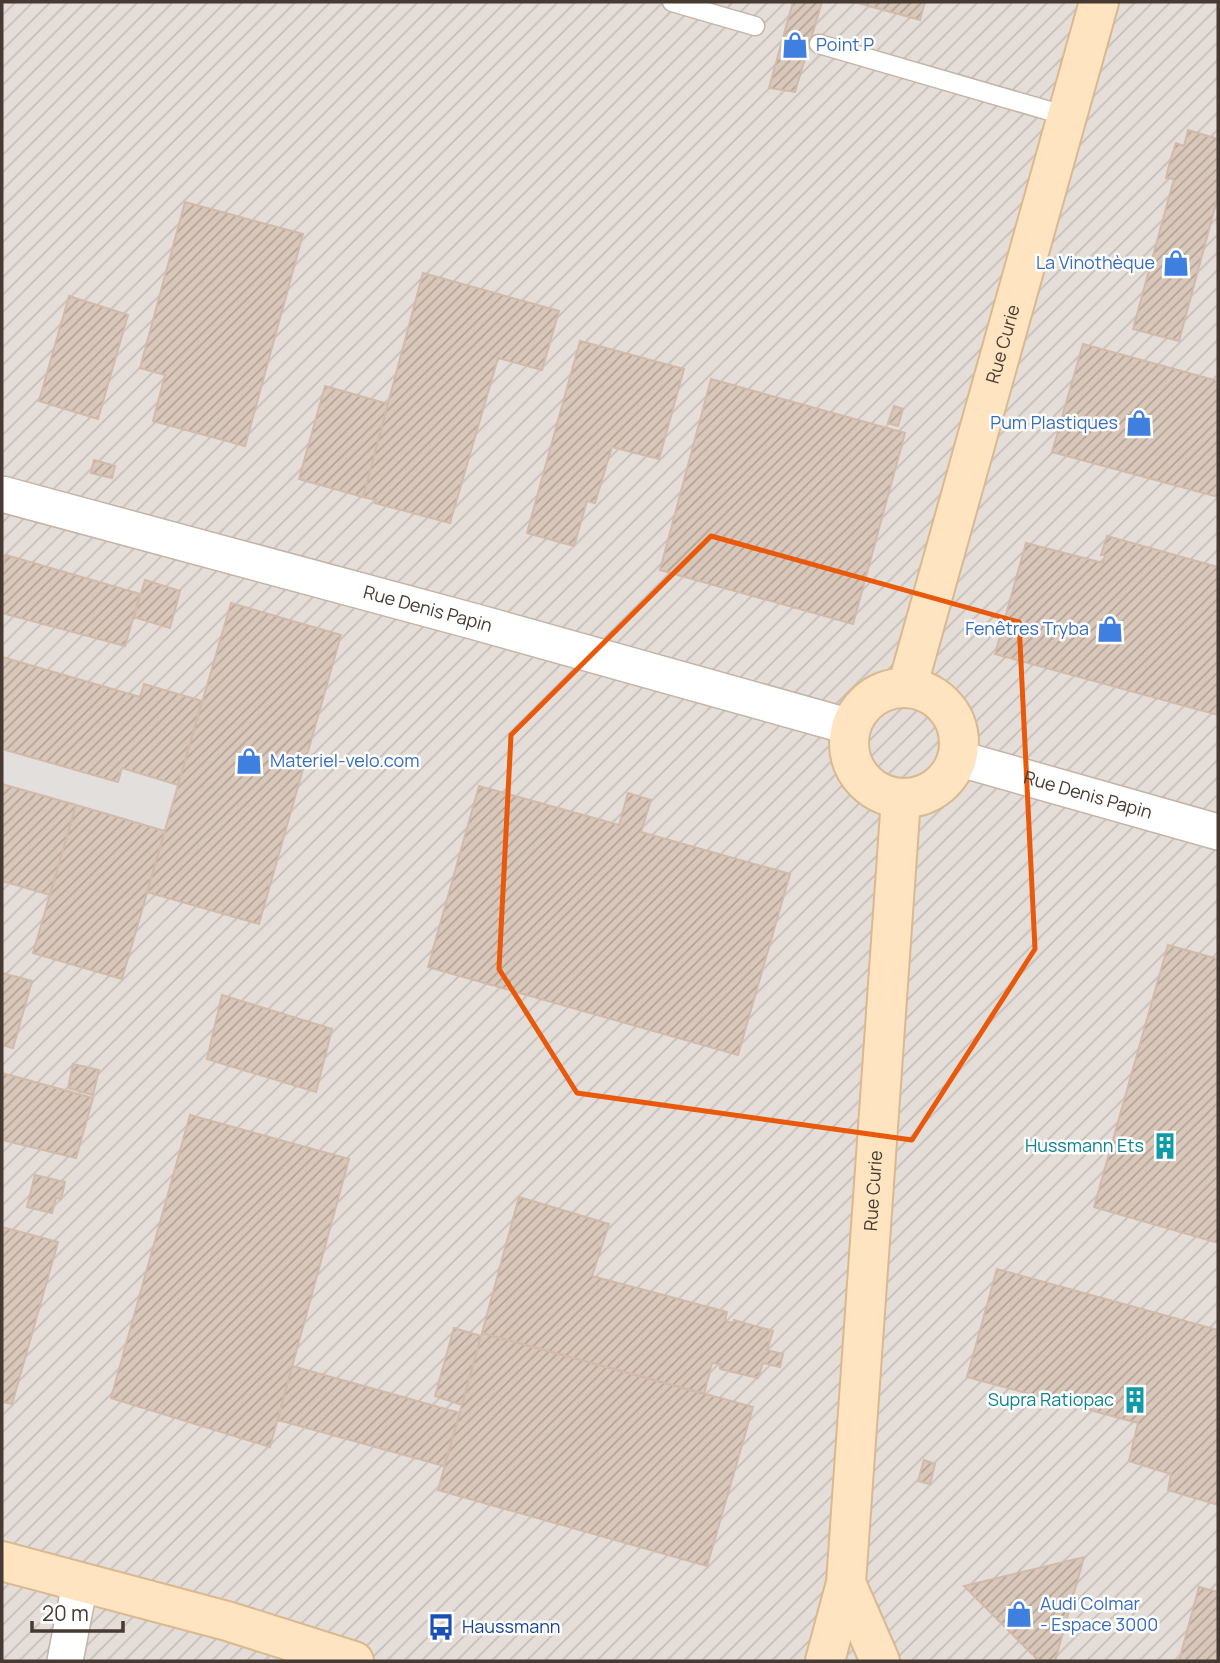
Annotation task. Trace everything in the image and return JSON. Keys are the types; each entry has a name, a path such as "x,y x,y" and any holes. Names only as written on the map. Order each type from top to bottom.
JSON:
{"main road":[{"name":"Rue Curie","path":"907,688 1099,2"},
{"path":"907,688 926,692 943,704 954,720 959,739 957,758 949,775 936,788 919,796 901,799 877,792 859,775 849,751 851,727 859,710 873,698 889,690 907,688"},
{"name":"Rue Curie","path":"825,1661 846,1583 901,799"},
{"path":"2,1561 227,1621 354,1661"},
{"name":"Rue Curie","path":"846,1583 880,1661"}],"street":[{"name":"Rue Denis Papin","path":"2,494 440,612 851,727"},
{"name":"Rue Denis Papin","path":"957,758 1218,832"},
{"path":"65,1661 80,1583"}],"lane":[{"path":"672,2 755,26"},
{"path":"819,44 1067,116"}],"highlighted area":[{"path":"711,536 1019,622 1035,949 912,1140 577,1093 499,969 511,735"}],"shaded area":[{"path":"2,2 1218,2 1218,1661 2,1661"},
{"path":"2,749 117,782 122,768 178,785 165,831 2,784"}],"building":[{"name":"Point P","path":"793,2 822,2 795,92 769,88"},
{"name":"Point P","path":"854,2 925,2 920,20"},
{"name":"La Vinothèque","path":"1188,130 1218,139 1218,196 1179,341 1133,329 1174,179 1166,178 1170,161 1176,143 1184,146"},
{"path":"185,202 303,234 245,446 153,421 165,375 140,368"},
{"path":"423,273 559,311 542,370 498,358 450,523 375,503 376,500 363,497"},
{"path":"69,296 128,315 98,419 39,401"},
{"path":"580,341 684,369 659,459 612,447 595,503 587,501 574,546 527,533"},
{"name":"Pum Plastiques","path":"1083,344 1218,381 1218,497 1052,452"},
{"path":"711,379 905,433 853,624 660,570"},
{"path":"325,386 388,404 363,497 299,479"},
{"path":"894,406 903,409 898,426 888,423"},
{"path":"94,460 115,466 112,478 91,473"},
{"name":"Fenêtres Tryba","path":"1107,536 1218,567 1218,715 995,654 1026,543 1103,563 1105,555 1101,555"},
{"path":"6,555 140,594 125,646 2,613 2,570"},
{"path":"145,580 180,591 170,628 134,617"},
{"path":"231,603 341,635 259,924 147,892"},
{"path":"2,657 140,697 144,684 202,701 178,785 122,768 118,782 2,749"},
{"path":"2,784 76,805 50,895 2,881"},
{"path":"479,786 619,825 628,793 651,800 641,832 790,874 738,1055 428,967"},
{"path":"76,805 165,831 122,979 33,953"},
{"name":"Hussmann Ets","path":"1168,945 1218,959 1218,1243 1094,1207"},
{"path":"2,973 32,981 13,1048 2,1045"},
{"path":"222,995 332,1029 316,1092 207,1059"},
{"path":"73,1064 99,1070 93,1095 68,1088"},
{"path":"2,1073 93,1098 76,1158 2,1140"},
{"path":"190,1115 349,1159 270,1447 111,1398"},
{"path":"35,1175 65,1182 61,1199 56,1198 52,1213 27,1207"},
{"path":"519,1197 609,1224 592,1276 727,1312 725,1321 733,1323 734,1320 773,1331 767,1350 783,1354 780,1367 763,1363 758,1378 720,1369 720,1364 712,1363 704,1394 482,1333"},
{"path":"2,1227 58,1242 12,1404 2,1402"},
{"name":"Supra Ratiopac","path":"997,1269 1218,1330 1218,1505 1168,1490 1171,1474 1129,1461 1138,1423 967,1377"},
{"path":"454,1328 481,1336 462,1405 435,1396"},
{"path":"482,1333 753,1407 707,1566 438,1490"},
{"path":"292,1366 460,1413 444,1466 278,1420"},
{"path":"924,1460 935,1464 930,1484 918,1481"},
{"path":"1084,1557 1055,1661 1039,1661 964,1586"},
{"path":"1199,1587 1218,1592 1218,1661 1179,1661"}],"place":[{"name":"Point P","path":"795,45"},
{"name":"La Vinothèque","path":"1176,263"},
{"name":"Pum Plastiques","path":"1139,423"},
{"name":"Fenêtres Tryba","path":"1110,629"},
{"name":"Materiel-velo.com","path":"249,761"},
{"name":"Hussmann Ets","path":"1165,1146"},
{"name":"Supra Ratiopac","path":"1135,1400"},
{"name":"Audi Colmar - Espace 3000","path":"1019,1614"},
{"name":"Haussmann","path":"441,1627"}]}
